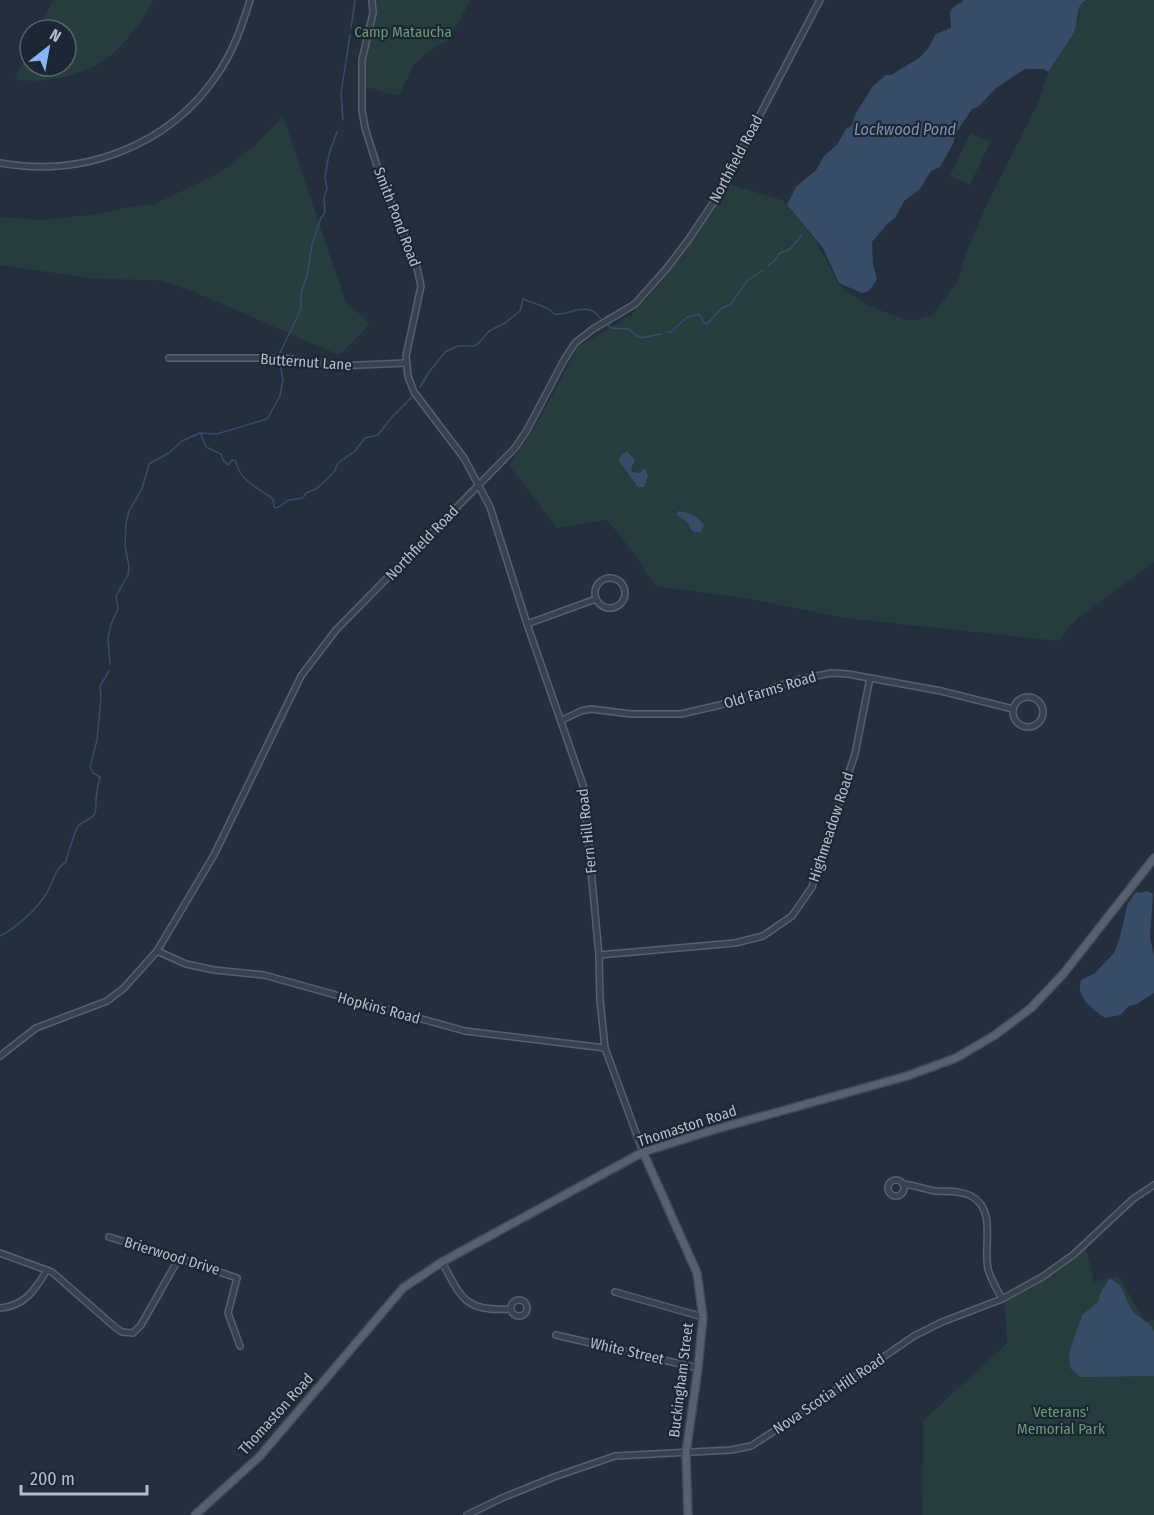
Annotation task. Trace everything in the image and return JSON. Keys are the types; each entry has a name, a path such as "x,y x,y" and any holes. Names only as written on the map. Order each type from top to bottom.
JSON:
{"main road":[{"name":"Thomaston Road","path":"195,1515 260,1456 404,1288 442,1262 643,1152 713,1130 897,1079 956,1058 995,1035 1031,1008 1064,974 1154,858"},
{"name":"Buckingham Street","path":"643,1152 697,1273 703,1317 686,1453 688,1515"}],"street":[{"path":"0,163 41,168 81,164 121,152 156,135 193,105 217,75 232,48 250,0"},
{"name":"Smith Pond Road","path":"372,0 373,13 362,60 364,118 378,169 417,268 421,286 406,363 408,376 414,392 453,441 479,485"},
{"name":"Northfield Road","path":"0,1056 36,1028 107,1001 124,988 157,951 210,862 302,676 336,630 521,441 575,343 593,329 635,304 667,268 713,203 820,0"},
{"name":"Butternut Lane","path":"169,358 279,358 337,366 406,363"},
{"name":"Fern Hill Road","path":"479,485 489,507 583,785 605,1048 643,1152"},
{"path":"604,579 616,579 625,589 625,599 616,607 604,607 596,599 597,586 604,579"},
{"path":"527,624 596,599"},
{"name":"Old Farms Road","path":"562,720 591,709 642,714 681,714 720,705 818,674 848,674 941,691 1013,709"},
{"name":"Highmeadow Road","path":"599,955 735,943 763,936 792,916 812,887 855,754 870,678"},
{"name":"Old Farms Road","path":"1032,697 1042,705 1043,715 1038,723 1024,727 1016,721 1013,709 1019,699 1032,697"},
{"name":"Hopkins Road","path":"157,951 186,964 214,970 264,975 465,1030 605,1048"},
{"path":"903,1184 934,1191 961,1192 974,1197 982,1205 986,1215 988,1269 1002,1299"},
{"name":"Nova Scotia Hill Road","path":"466,1515 554,1477 615,1456 731,1450 751,1446 914,1336 942,1322 1002,1299 1042,1277 1073,1256 1133,1199 1154,1185"},
{"name":"Brierwood Drive","path":"110,1237 234,1276 238,1281 228,1312 240,1346"},
{"path":"0,1253 58,1276 116,1328 123,1332 133,1333 141,1325 179,1258"},
{"path":"442,1262 454,1285 467,1302 483,1309 511,1309"},
{"path":"0,1308 22,1302 34,1291 46,1270"},
{"path":"615,1292 703,1317"},
{"name":"White Street","path":"556,1335 698,1368"}],"green space":[{"path":"53,0 154,0 139,24 114,52 98,64 78,73 78,18 44,18"},
{"name":"Camp Mataucha","path":"374,0 471,0 447,41 427,52 413,66 399,96 363,86 364,58"},
{"path":"1086,0 1154,0 1154,562 1074,621 1059,641 844,618 751,599 655,586 632,551 607,520 557,528 509,465 536,426 578,347 631,315 655,290 713,210 728,184 782,200 816,241 839,284 856,298 869,306 906,320 916,320 933,315 958,281 967,250 988,202 1038,103 1048,72 1079,19 1080,5"},
{"path":"18,73 18,78 57,78 38,81 15,79"},
{"path":"283,116 345,300 370,324 339,355 192,291 159,280 95,279 0,265 0,217 40,220 90,215 155,204 221,172 256,144"},
{"path":"970,133 990,142 970,185 950,176"},
{"name":"Veterans' Memorial Park","path":"1086,1248 1094,1282 1118,1276 1145,1321 1154,1320 1154,1515 922,1515 923,1421 1007,1343 1005,1301 1053,1273"}],"water":[{"name":"Lockwood Pond","path":"963,0 1086,0 1080,5 1074,33 1048,72 1043,69 1025,69 996,88 978,107 972,109 956,133 953,144 940,167 931,171 920,189 904,201 895,218 872,242 873,265 877,279 869,291 862,293 839,283 823,248 787,205 796,187 816,170 824,156 837,145 846,129 852,125 856,113 873,86 886,75 891,75 919,58 927,50 936,34 951,28 951,10"},
{"path":"627,451 635,460 632,472 640,473 643,469 646,470 648,477 644,487 638,487 619,461 620,456"},
{"path":"678,511 699,520 704,525 701,533 692,531 688,523 677,515"},
{"path":"1147,891 1153,894 1150,937 1154,957 1154,993 1137,1004 1129,1006 1120,1015 1105,1018 1083,997 1081,980 1095,973 1114,953 1128,903 1136,892"},
{"path":"1109,1279 1121,1287 1133,1312 1147,1322 1154,1332 1154,1376 1081,1377 1071,1369 1069,1353 1082,1315 1098,1302"}],"waterway":[{"path":"351,27 355,0"},
{"path":"343,120 341,93 350,35"},
{"path":"279,355 301,309 301,293 307,276 312,245 325,212 324,198 327,188 325,177 329,154 337,132"},
{"path":"768,266 780,253 789,250 802,235"},
{"path":"667,332 671,332 686,318 698,314 707,324 722,308 730,305 747,281 763,270"},
{"path":"420,387 445,352 458,346 474,346 479,343 489,331 505,323 520,311 523,299 547,308 554,314 585,309 600,318"},
{"path":"607,324 611,328 629,329 644,338 662,334"},
{"path":"110,664 108,638 118,609 116,596 128,575 129,566 125,546 126,523 129,511 142,489 149,464 169,453 182,441 200,433 217,434 267,419 280,396 283,379 279,360"},
{"path":"201,434 206,447 221,454 228,465 232,460 236,461 245,479 273,499 274,507 277,508 289,500 303,498 306,493 316,489 334,472 338,463 355,451 365,438 378,435 412,397"},
{"path":"0,936 32,912 42,900 57,872 66,862 78,826 92,817 95,812 100,777 93,773 90,767 97,740 100,686 109,671"}]}
